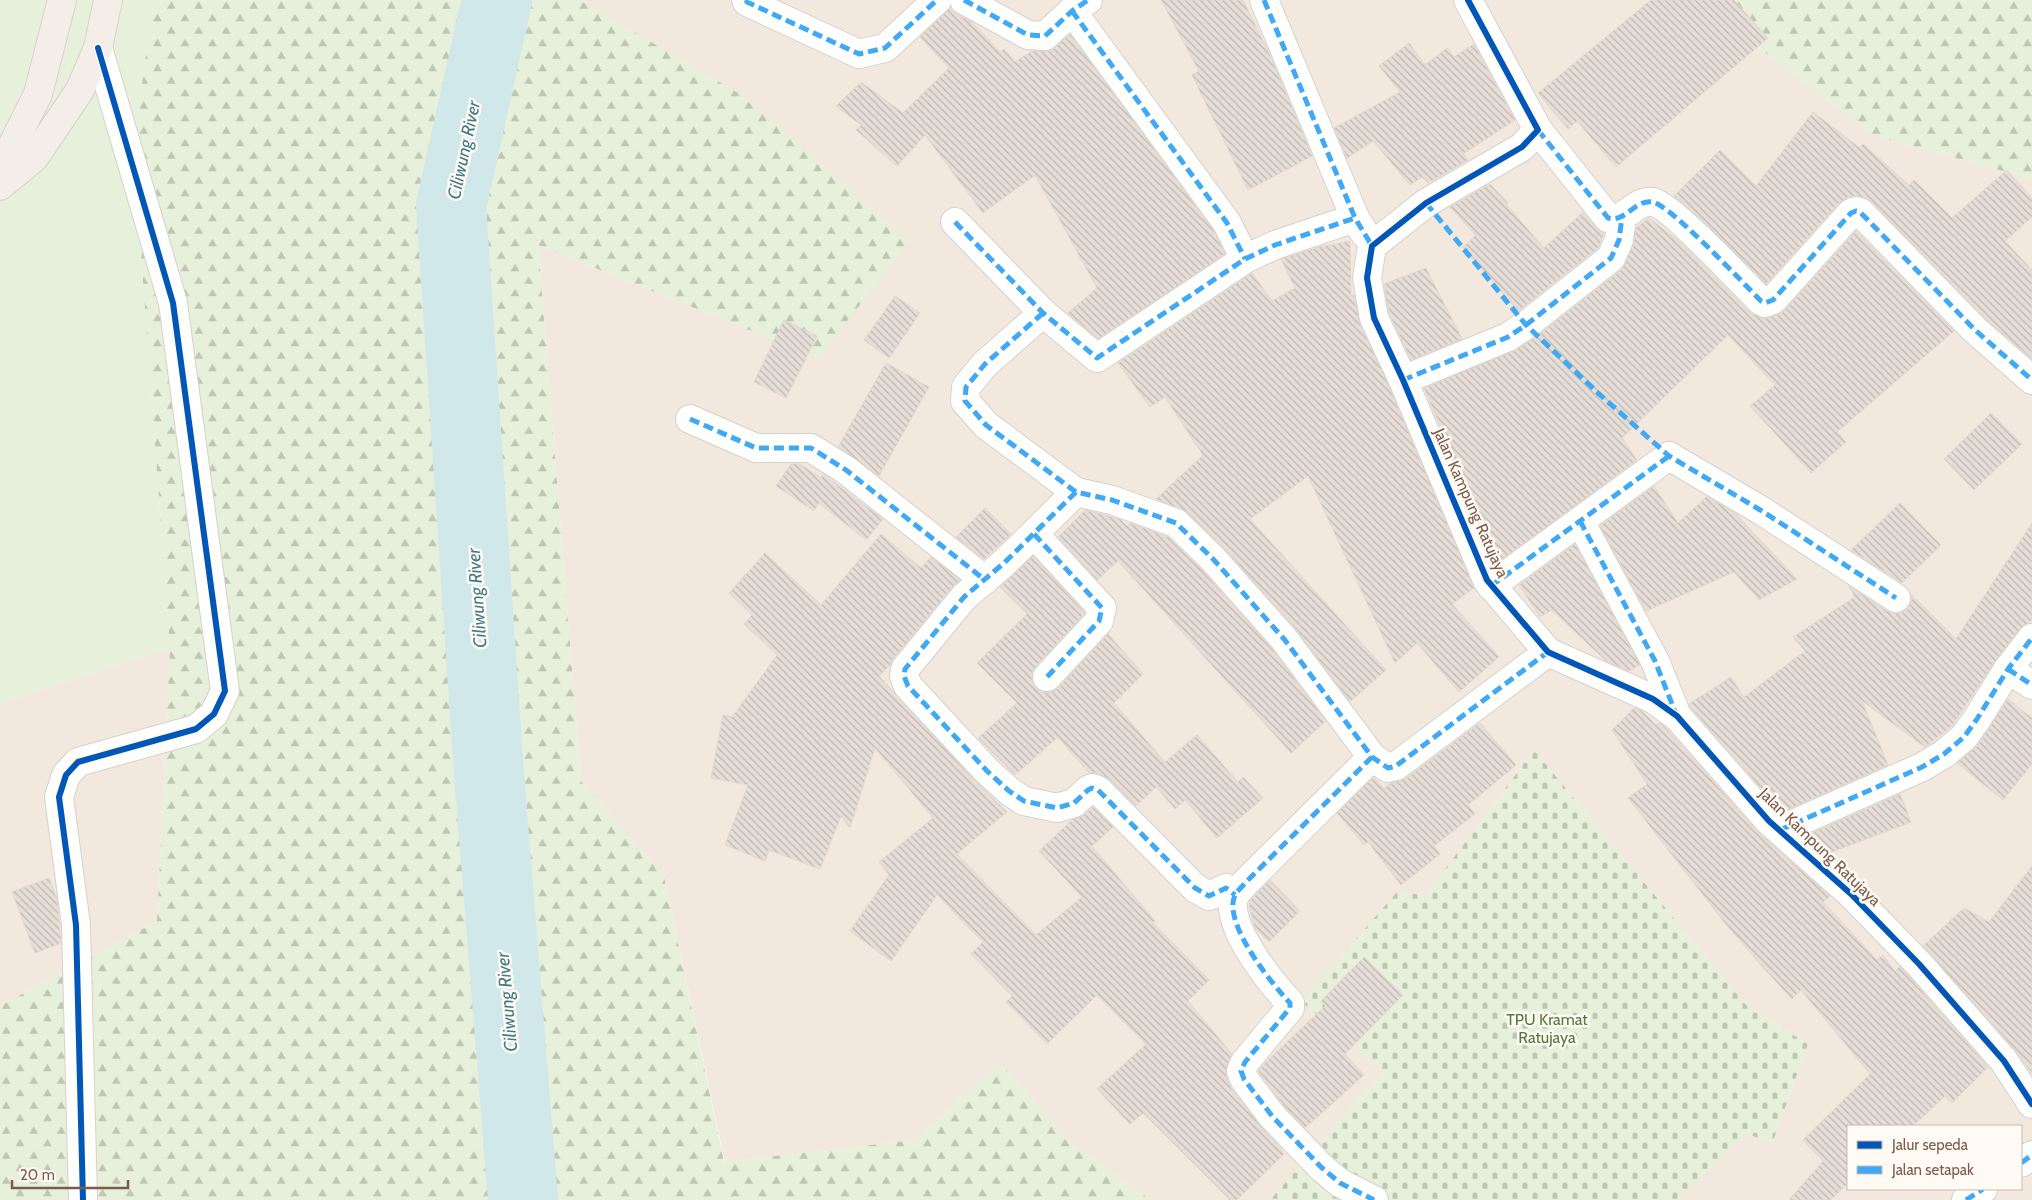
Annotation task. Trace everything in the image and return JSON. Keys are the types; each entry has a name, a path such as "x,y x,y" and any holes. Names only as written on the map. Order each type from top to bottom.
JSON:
{"main road":[{"path":"0,165 8,154 38,94 62,0"},
{"path":"0,186 34,158 80,90 98,48 108,0"}],"street":[{"path":"746,0 859,54 885,48 937,0"},
{"path":"964,0 1028,35 1045,36 1080,5 1227,223 1245,259"},
{"path":"1264,0 1355,218 1372,246 1426,203 1522,147 1538,130"},
{"path":"1468,0 1538,130 1608,218 1622,217 1639,204 1653,202 1661,205 1689,229 1761,301 1770,302 1851,213 1860,212 1975,330 2032,380"},
{"path":"83,1200 76,925 59,797 66,775 78,762 196,729 214,714 225,690 173,303 98,48"},
{"path":"1402,380 1508,337 1526,325 1611,258 1619,240 1622,217"},
{"path":"955,222 1043,313 1097,358 1245,259 1275,245 1355,218"},
{"name":"Jalan Kampung Ratujaya","path":"1372,246 1367,278 1374,318 1487,580 1548,652 1653,699 1677,716 1769,821 1851,894 1919,964 2004,1061 2032,1104"},
{"path":"1043,313 984,364 966,387 966,401 986,425 1076,492 1112,500 1176,523 1213,559 1284,639 1372,757 1388,768 1396,766 1548,652"},
{"path":"690,419 756,448 811,448 846,470 985,580"},
{"path":"1492,586 1669,456 1762,511 1896,598"},
{"path":"1076,492 985,580 964,597 905,669 904,676 908,686 987,772 1024,802 1057,808 1074,803 1092,788 1098,790 1194,888 1209,896 1226,888 1235,894"},
{"path":"1580,521 1655,661 1677,716"},
{"path":"1034,534 1102,608 1099,621 1047,677"},
{"path":"1780,830 1922,767 1944,754 1968,731 2008,669 2032,638"},
{"path":"2008,669 2032,685"},
{"path":"1372,757 1235,894 1233,903 1236,919 1249,950 1270,981 1290,1004 1290,1008 1245,1062 1240,1071 1272,1116 1321,1167 1340,1183 1374,1200"},
{"path":"1966,1200 1981,1190"}],"shaded area":[{"path":"584,0 1696,0 1875,136 2032,179 2032,1200 1676,1200 1746,1132 1772,1144 1808,1044 1747,1006 1534,750 1425,897 1302,1001 1383,1072 1270,1200 1151,1200 1074,1145 1000,1063 915,1140 725,1162 664,876 581,781 538,245 819,358"},
{"path":"170,648 157,921 0,1006 0,703"}],"green space":[{"path":"0,0 154,0 133,146 170,648 0,703"},
{"path":"154,0 584,0 583,2 745,97 909,241 819,358 538,245 581,781 664,876 724,1162 915,1140 1000,1063 1074,1145 1151,1200 0,1200 0,1006 157,921 170,648 133,146"},
{"path":"1696,0 2032,0 2032,179 1875,136"},
{"name":"TPU Kramat Ratujaya","path":"1534,750 1747,1006 1808,1044 1772,1144 1746,1133 1676,1200 1270,1200 1383,1072 1301,1001 1398,891 1425,896"}],"building":[{"path":"1161,0 1243,0 1271,57 1312,156 1248,190 1192,75 1199,71"},
{"path":"1651,0 1734,0 1768,38 1616,167 1577,121 1568,129 1538,93"},
{"path":"950,7 956,14 972,22 1000,52 1004,49 1015,62 1032,51 1051,51 1070,34 1214,231 1225,254 1098,339 1068,313 1097,288 1035,175 983,213 925,135 897,166 856,130 861,125 836,106 861,82 903,113 949,68 920,37"},
{"path":"1409,43 1425,65 1447,48 1454,57 1474,44 1515,120 1463,154 1468,160 1428,183 1422,177 1410,185 1373,141 1347,158 1334,128 1400,92 1379,66"},
{"path":"1813,112 1860,148 1863,144 1909,185 1914,180 1952,218 2007,170 2032,198 2032,217 2005,241 2032,270 2032,359 1986,319 1871,201 1864,197 1850,196 1839,203 1766,284 1701,219 1674,196 1720,150 1756,186"},
{"path":"1490,184 1508,203 1506,204 1544,248 1583,212 1596,228 1604,233 1598,248 1518,311 1463,247 1476,235 1450,207"},
{"path":"1649,218 1680,242 1750,312 1764,319 1778,315 1785,310 1856,231 1954,331 1837,432 1846,442 1811,473 1750,406 1775,385 1728,335 1622,438 1637,460 1497,563 1424,388 1514,351 1536,337 1621,270 1633,246 1636,228"},
{"path":"1350,241 1351,296 1354,295 1360,324 1389,386 1474,588 1452,604 1499,657 1459,692 1417,643 1395,663 1308,476 1250,519 1386,670 1351,701 1349,700 1296,629 1224,548 1187,512 1156,499 1203,455 1165,397 1150,407 1118,363 1252,273 1272,301 1295,288 1281,259 1319,247"},
{"path":"1426,268 1462,339 1411,360 1389,313 1384,284"},
{"path":"895,296 920,313 889,358 864,340"},
{"path":"784,320 817,336 786,398 754,382"},
{"path":"886,363 929,387 879,476 838,447"},
{"path":"1991,413 2022,444 1974,490 1944,459"},
{"path":"791,464 800,464 821,478 823,474 883,519 866,540 819,503 814,511 776,486"},
{"path":"1654,486 1678,523 1707,496 1735,513 1797,579 1759,600 1734,572 1646,611 1600,526"},
{"path":"1900,503 1941,545 1902,583 1851,550"},
{"path":"985,508 1011,534 984,559 956,537"},
{"path":"1085,510 1120,519 1127,526 1130,523 1168,537 1202,570 1272,649 1326,721 1291,753 1118,561 1097,580 1058,537"},
{"path":"2032,523 2032,619 2030,623 2020,628 1996,660 1952,726 1925,747 1862,701 1888,765 1782,812 1691,708 1689,704 1731,677 1744,697 1805,651 1793,637 1855,597 1849,586 1887,611 1895,614 1903,612 1909,607 1912,599 1910,593 1956,639"},
{"path":"881,534 921,568 931,557 960,580 952,587 890,665 879,676 976,782 1007,812 957,854 1036,935 1082,897 1039,851 1072,820 1084,815 1093,807 1113,827 1092,846 1155,921 1153,923 1209,980 1188,1001 1232,1054 1227,1065 1226,1076 1231,1088 1282,1149 1284,1154 1237,1200 1230,1200 1143,1113 1130,1124 1097,1089 1146,1044 1097,995 1047,1044 1006,1002 1012,996 971,954 983,942 937,895 891,961 850,931 889,875 879,862 933,818 875,748 850,828 841,816 820,869 769,850 765,861 725,845 748,785 711,778 723,715 732,717 777,655 744,624 752,615 729,593 765,553 821,605"},
{"path":"1575,544 1640,665 1629,671 1606,661 1552,610 1540,617 1519,585"},
{"path":"1033,556 1085,613 1035,667 1032,673 1032,681 1036,688 1044,692 1052,692 1058,688 1108,634 1143,674 1114,703 1165,762 1197,735 1238,782 1243,777 1263,798 1217,838 1185,800 1175,809 1156,787 1136,806 1109,779 1097,773 1089,773 1058,737 1015,775 978,738 1017,703 977,663 1027,614 1000,587"},
{"path":"2008,699 2032,718 2032,764 2003,800 1957,763 1977,746"},
{"path":"1634,708 1642,711 1656,725 1660,723 1666,728 1757,831 1830,896 1823,902 1877,960 1883,955 1895,971 1900,966 1988,1067 1952,1103 1945,1096 1914,1125 1847,1125 1847,1186 1831,1200 1789,1200 1823,1161 1803,1140 1870,1074 1801,990 1792,999 1767,972 1724,922 1628,798 1647,784 1612,730"},
{"path":"1480,723 1516,765 1468,805 1475,814 1434,846 1440,854 1401,885 1368,842 1364,845 1337,813 1374,777 1384,789 1391,783 1405,779"},
{"path":"1900,794 1911,822 1829,853 1808,835"},
{"path":"2032,866 2032,1074 2016,1051 1923,946 1964,908 1989,922"},
{"path":"49,878 57,899 61,943 35,953 12,892"},
{"path":"1270,880 1300,911 1269,942 1255,928 1249,907 1250,901"},
{"path":"1364,957 1403,995 1345,1054 1364,1075 1305,1128 1284,1106 1258,1071 1325,1006 1321,1001"}],"waterway":[{"name":"Ciliwung River","path":"497,0 451,206 488,761 523,1200"}],"marked path":[{"path":"746,0 859,54 885,48 937,0"},
{"path":"964,0 1028,35 1045,36 1072,11 1088,0"},
{"path":"1264,0 1355,218 1372,246"},
{"path":"1072,11 1227,223 1245,259"},
{"path":"1538,130 1608,218 1620,217 1646,202 1653,202 1662,206 1690,230 1765,303 1773,300 1851,213 1860,212 1975,330 2032,380"},
{"path":"1426,203 1526,325 1598,393 1669,456 1762,511 1896,598"},
{"path":"1403,380 1508,337 1526,325 1611,258 1619,240 1622,217"},
{"path":"955,222 1043,313 1097,358 1245,259 1275,245 1355,218"},
{"path":"1043,313 985,364 966,387 965,401 986,425 1076,492 1112,500 1176,523 1213,559 1284,639 1372,757 1388,768 1396,766 1548,652"},
{"path":"690,419 756,448 811,448 846,470 985,580"},
{"path":"1491,586 1669,456"},
{"path":"1076,492 1004,563 964,597 905,669 904,676 908,686 987,771 1009,791 1024,801 1057,808 1074,803 1092,788 1098,790 1195,888 1209,896 1226,888 1235,895"},
{"path":"1580,521 1655,661 1676,714"},
{"path":"1034,534 1102,608 1099,621 1047,677"},
{"path":"1780,830 1922,767 1944,754 1964,737 2008,669 2032,638"},
{"path":"2008,669 2032,685"},
{"path":"1372,757 1245,883 1235,895 1233,907 1236,921 1251,952 1261,968 1290,1003 1290,1008 1245,1062 1241,1071 1244,1079 1272,1116 1321,1167 1340,1183 1374,1200"},
{"path":"2022,1162 2032,1155"},
{"path":"1966,1200 1981,1190"}],"cycle path":[{"path":"1468,0 1538,130 1522,147 1426,203 1372,246 1367,278 1374,318 1403,380 1487,580 1548,652 1653,699 1677,716 1769,821 1851,894 1919,964 2004,1061 2032,1104"},
{"path":"83,1200 76,925 59,797 66,775 78,762 196,729 214,714 225,691 173,303 98,48"}]}
